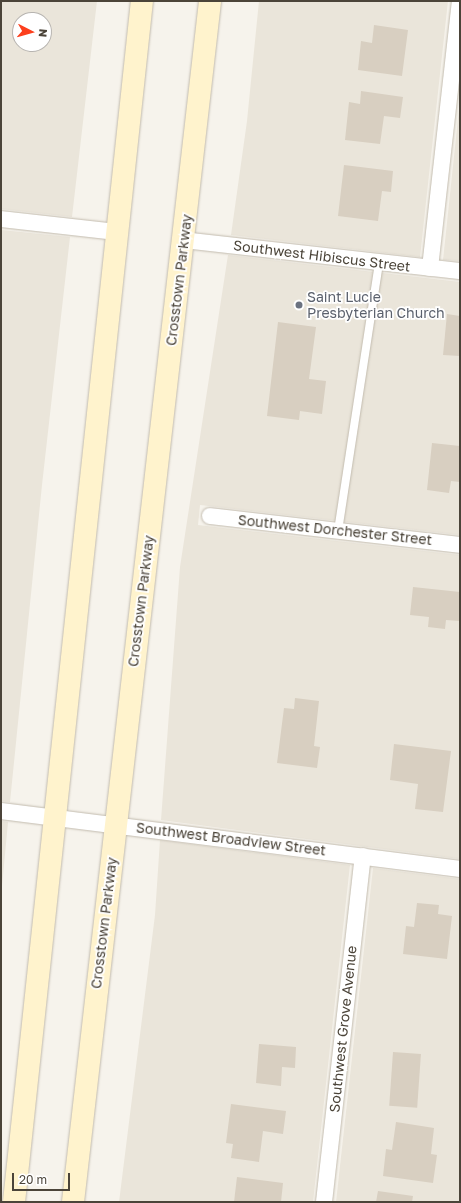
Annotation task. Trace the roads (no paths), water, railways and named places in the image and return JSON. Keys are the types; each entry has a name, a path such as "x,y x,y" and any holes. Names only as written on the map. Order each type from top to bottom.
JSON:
{"main road":[{"path":"14,1202 57,817 142,1"},
{"name":"Crosstown Parkway","path":"73,1202 115,824 184,240 210,1"}],"street":[{"path":"430,268 460,1"},
{"path":"1,219 117,232"},
{"name":"Southwest Hibiscus Street","path":"184,240 460,271"},
{"name":"Southwest Dorchester Street","path":"210,516 460,545"},
{"name":"Southwest Broadview Street","path":"1,811 115,824 460,869"},
{"name":"Southwest Grove Avenue","path":"324,1202 362,856"}],"lane":[{"path":"338,531 379,262"}],"place":[{"name":"Saint Lucie Presbyterian Church","path":"299,305"}]}
